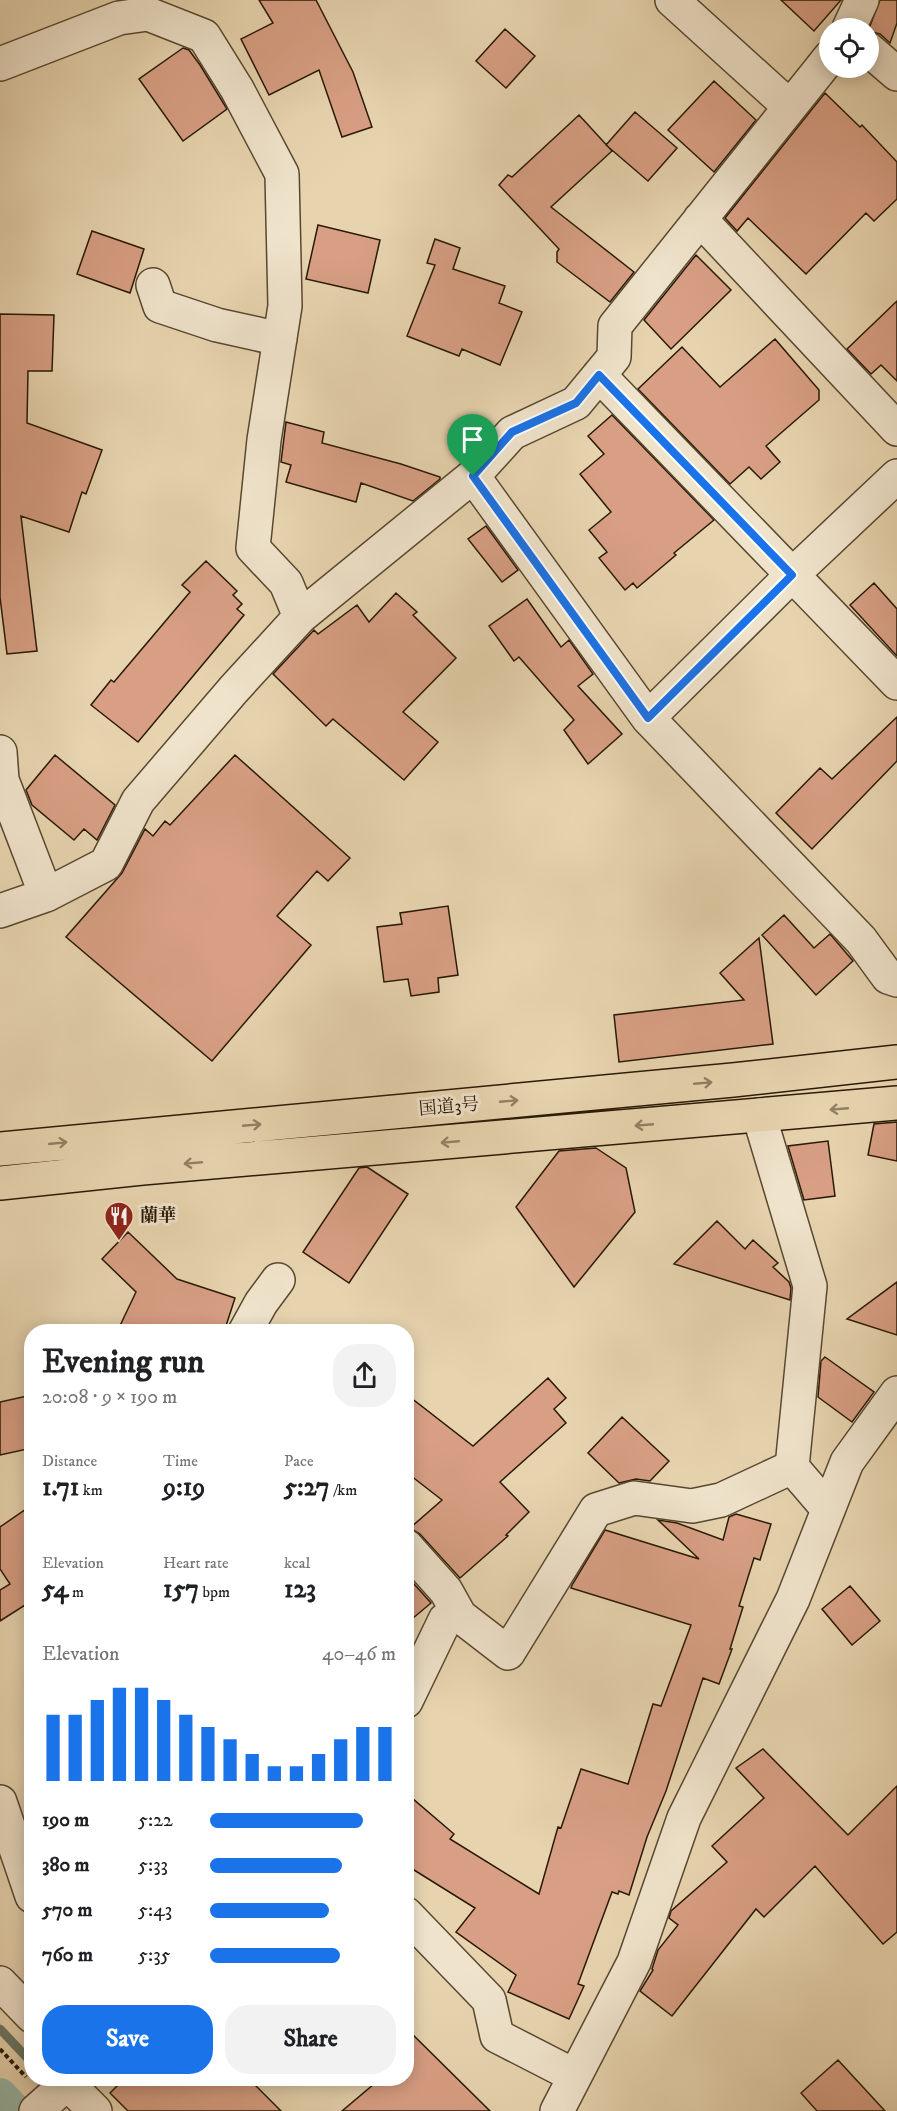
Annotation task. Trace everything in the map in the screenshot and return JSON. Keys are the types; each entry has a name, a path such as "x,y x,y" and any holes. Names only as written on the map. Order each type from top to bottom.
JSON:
{"highway":[{"name":"国道3号","path":"0,1149 733,1080 897,1062"},
{"name":"国道3号","path":"0,1183 142,1168 897,1103"}],"street":[{"path":"672,0 790,107"},
{"path":"854,18 862,0"},
{"path":"0,64 119,18 148,14 204,36 237,89 282,174 285,306 264,440 252,548 286,583 300,617"},
{"path":"879,58 897,74"},
{"path":"0,911 46,895 106,864 138,801 234,689 300,617 473,476 512,432 576,403 614,357 615,326 819,71"},
{"path":"700,219 897,429"},
{"path":"153,285 160,306 217,326 280,339"},
{"path":"599,375 897,683"},
{"path":"473,476 648,718 861,940 888,977 897,980"},
{"path":"648,718 792,575 897,476"},
{"path":"0,753 2,780 46,895"},
{"path":"759,1115 810,1286 792,1467 828,1509"},
{"path":"249,1324 278,1280"},
{"path":"556,2111 634,1962 684,1818 793,1599 847,1462 897,1393"},
{"path":"414,1555 446,1591 460,1616 508,1653 596,1510 634,1498 692,1506 721,1500 792,1467"},
{"path":"414,1684 445,1620 460,1616"},
{"path":"0,1802 24,1872"},
{"path":"414,1922 489,2000 497,2036 575,2076"},
{"path":"0,1983 24,2008"},
{"path":"36,2111 64,2086"},
{"path":"74,2086 96,2111"}],"building":[{"path":"259,0 316,0 353,72 372,127 342,137 319,70 269,95 241,39 273,23"},
{"path":"781,0 841,0 825,18 819,18 819,25 814,31"},
{"path":"880,0 897,0 897,23 890,43 879,34 879,18 873,18"},
{"path":"505,29 535,56 506,88 476,61"},
{"path":"183,48 189,50 200,65 227,109 183,141 139,79"},
{"path":"714,81 756,120 714,172 668,130"},
{"path":"825,93 860,127 862,125 897,162 897,199 874,221 866,213 806,274 748,218 737,231 725,218"},
{"path":"635,112 677,148 648,181 606,145"},
{"path":"579,115 612,151 551,207 634,272 610,302 557,262 559,249 499,185 508,175 512,177"},
{"path":"318,225 380,240 368,293 306,279"},
{"path":"92,231 144,249 130,293 77,274"},
{"path":"435,239 460,248 453,269 505,286 499,303 522,312 500,365 462,349 459,356 407,336 435,265 427,263"},
{"path":"696,255 731,290 671,349 644,320"},
{"path":"897,301 897,381 881,365 871,374 847,349"},
{"path":"0,314 54,315 52,371 28,371 27,423 102,450 86,494 82,492 69,532 21,516 37,651 7,654 0,597"},
{"path":"775,339 819,390 819,400 766,446 780,462 761,479 749,467 730,484 638,389 682,347 720,387"},
{"path":"612,415 714,520 637,588 633,583 625,590 599,558 607,552 589,530 611,512 580,474 604,454 588,436"},
{"path":"286,422 324,432 322,443 401,464 440,477 440,479 413,501 361,483 356,502 286,482 291,465 281,462"},
{"path":"486,526 518,570 502,582 468,539"},
{"path":"206,561 237,591 233,595 242,604 237,609 244,615 138,742 91,705 111,680 114,682 190,592 182,585"},
{"path":"874,583 897,609 897,656 850,605"},
{"path":"396,593 417,612 413,615 456,658 403,712 438,742 404,780 333,719 326,726 273,674 314,630 318,634 357,605 369,622"},
{"path":"527,599 561,647 569,640 593,674 578,686 622,734 588,764 564,730 574,720 519,657 514,661 489,626"},
{"path":"897,717 897,761 812,849 776,813 820,768 832,779"},
{"path":"55,755 115,805 97,840 84,829 74,840 32,805 26,790"},
{"path":"235,755 350,858 328,881 317,871 277,916 311,945 212,1061 66,937 122,873 145,829 153,836 165,821 170,825"},
{"path":"448,906 458,975 438,978 439,992 411,996 408,979 384,982 377,927 402,924 400,913"},
{"path":"784,915 814,948 830,934 853,961 816,995 762,935"},
{"path":"759,938 773,1044 619,1062 614,1015 744,1000 720,973"},
{"path":"897,1122 897,1161 868,1155 874,1124"},
{"path":"828,1141 835,1196 804,1200 788,1146"},
{"path":"596,1148 626,1168 635,1212 574,1287 516,1207 559,1151"},
{"path":"367,1167 408,1194 349,1283 303,1252 359,1168"},
{"path":"717,1221 745,1249 753,1240 778,1263 773,1267 789,1282 790,1300 674,1264"},
{"path":"128,1232 177,1279 235,1298 227,1324 121,1324 136,1292 102,1259"},
{"path":"897,1282 897,1335 847,1319"},
{"path":"825,1357 874,1392 852,1422 818,1397 821,1361"},
{"path":"548,1378 566,1398 554,1409 566,1423 500,1482 529,1512 506,1535 508,1536 460,1578 420,1534 414,1530 414,1524 442,1500 414,1478 414,1400 473,1446"},
{"path":"24,1397 24,1450 0,1455 0,1402"},
{"path":"622,1417 669,1461 650,1481 636,1479 619,1483 588,1453"},
{"path":"24,1510 24,1606 0,1621 0,1590 10,1584 0,1569 0,1527"},
{"path":"736,1514 771,1524 760,1560 754,1558 739,1606 743,1607 730,1649 732,1649 719,1684 703,1678 629,1895 619,1891 618,1894 612,1892 578,1984 584,1986 569,2019 508,1992 516,1975 456,1932 475,1908 414,1870 414,1800 454,1834 450,1839 539,1894 558,1827 561,1828 581,1769 628,1784 653,1704 661,1706 691,1625 571,1588 572,1585 605,1530 699,1559 658,1520 677,1523 723,1540 729,1517"},
{"path":"414,1584 431,1603 414,1617"},
{"path":"850,1586 880,1621 852,1645 822,1609"},
{"path":"763,1749 848,1835 897,1786 897,1932 883,1944 815,1866 764,1917 756,1909 672,2016 640,1991 653,1970 658,1950 678,1925 669,1918 671,1911 727,1862 712,1846 764,1798 736,1768"},
{"path":"414,2036 490,2111 342,2111 372,2086 414,2086"},
{"path":"838,2060 885,2111 817,2111 801,2093"},
{"path":"117,2086 256,2086 281,2111 128,2111 110,2093"}],"waterway":[{"path":"0,2029 24,2054"},
{"path":"0,2095 15,2111"}],"place":[{"name":"蘭華","path":"119,1242"}],"route":[{"path":"599,375 792,575 648,718 473,476 512,432 576,403 599,375"}]}
